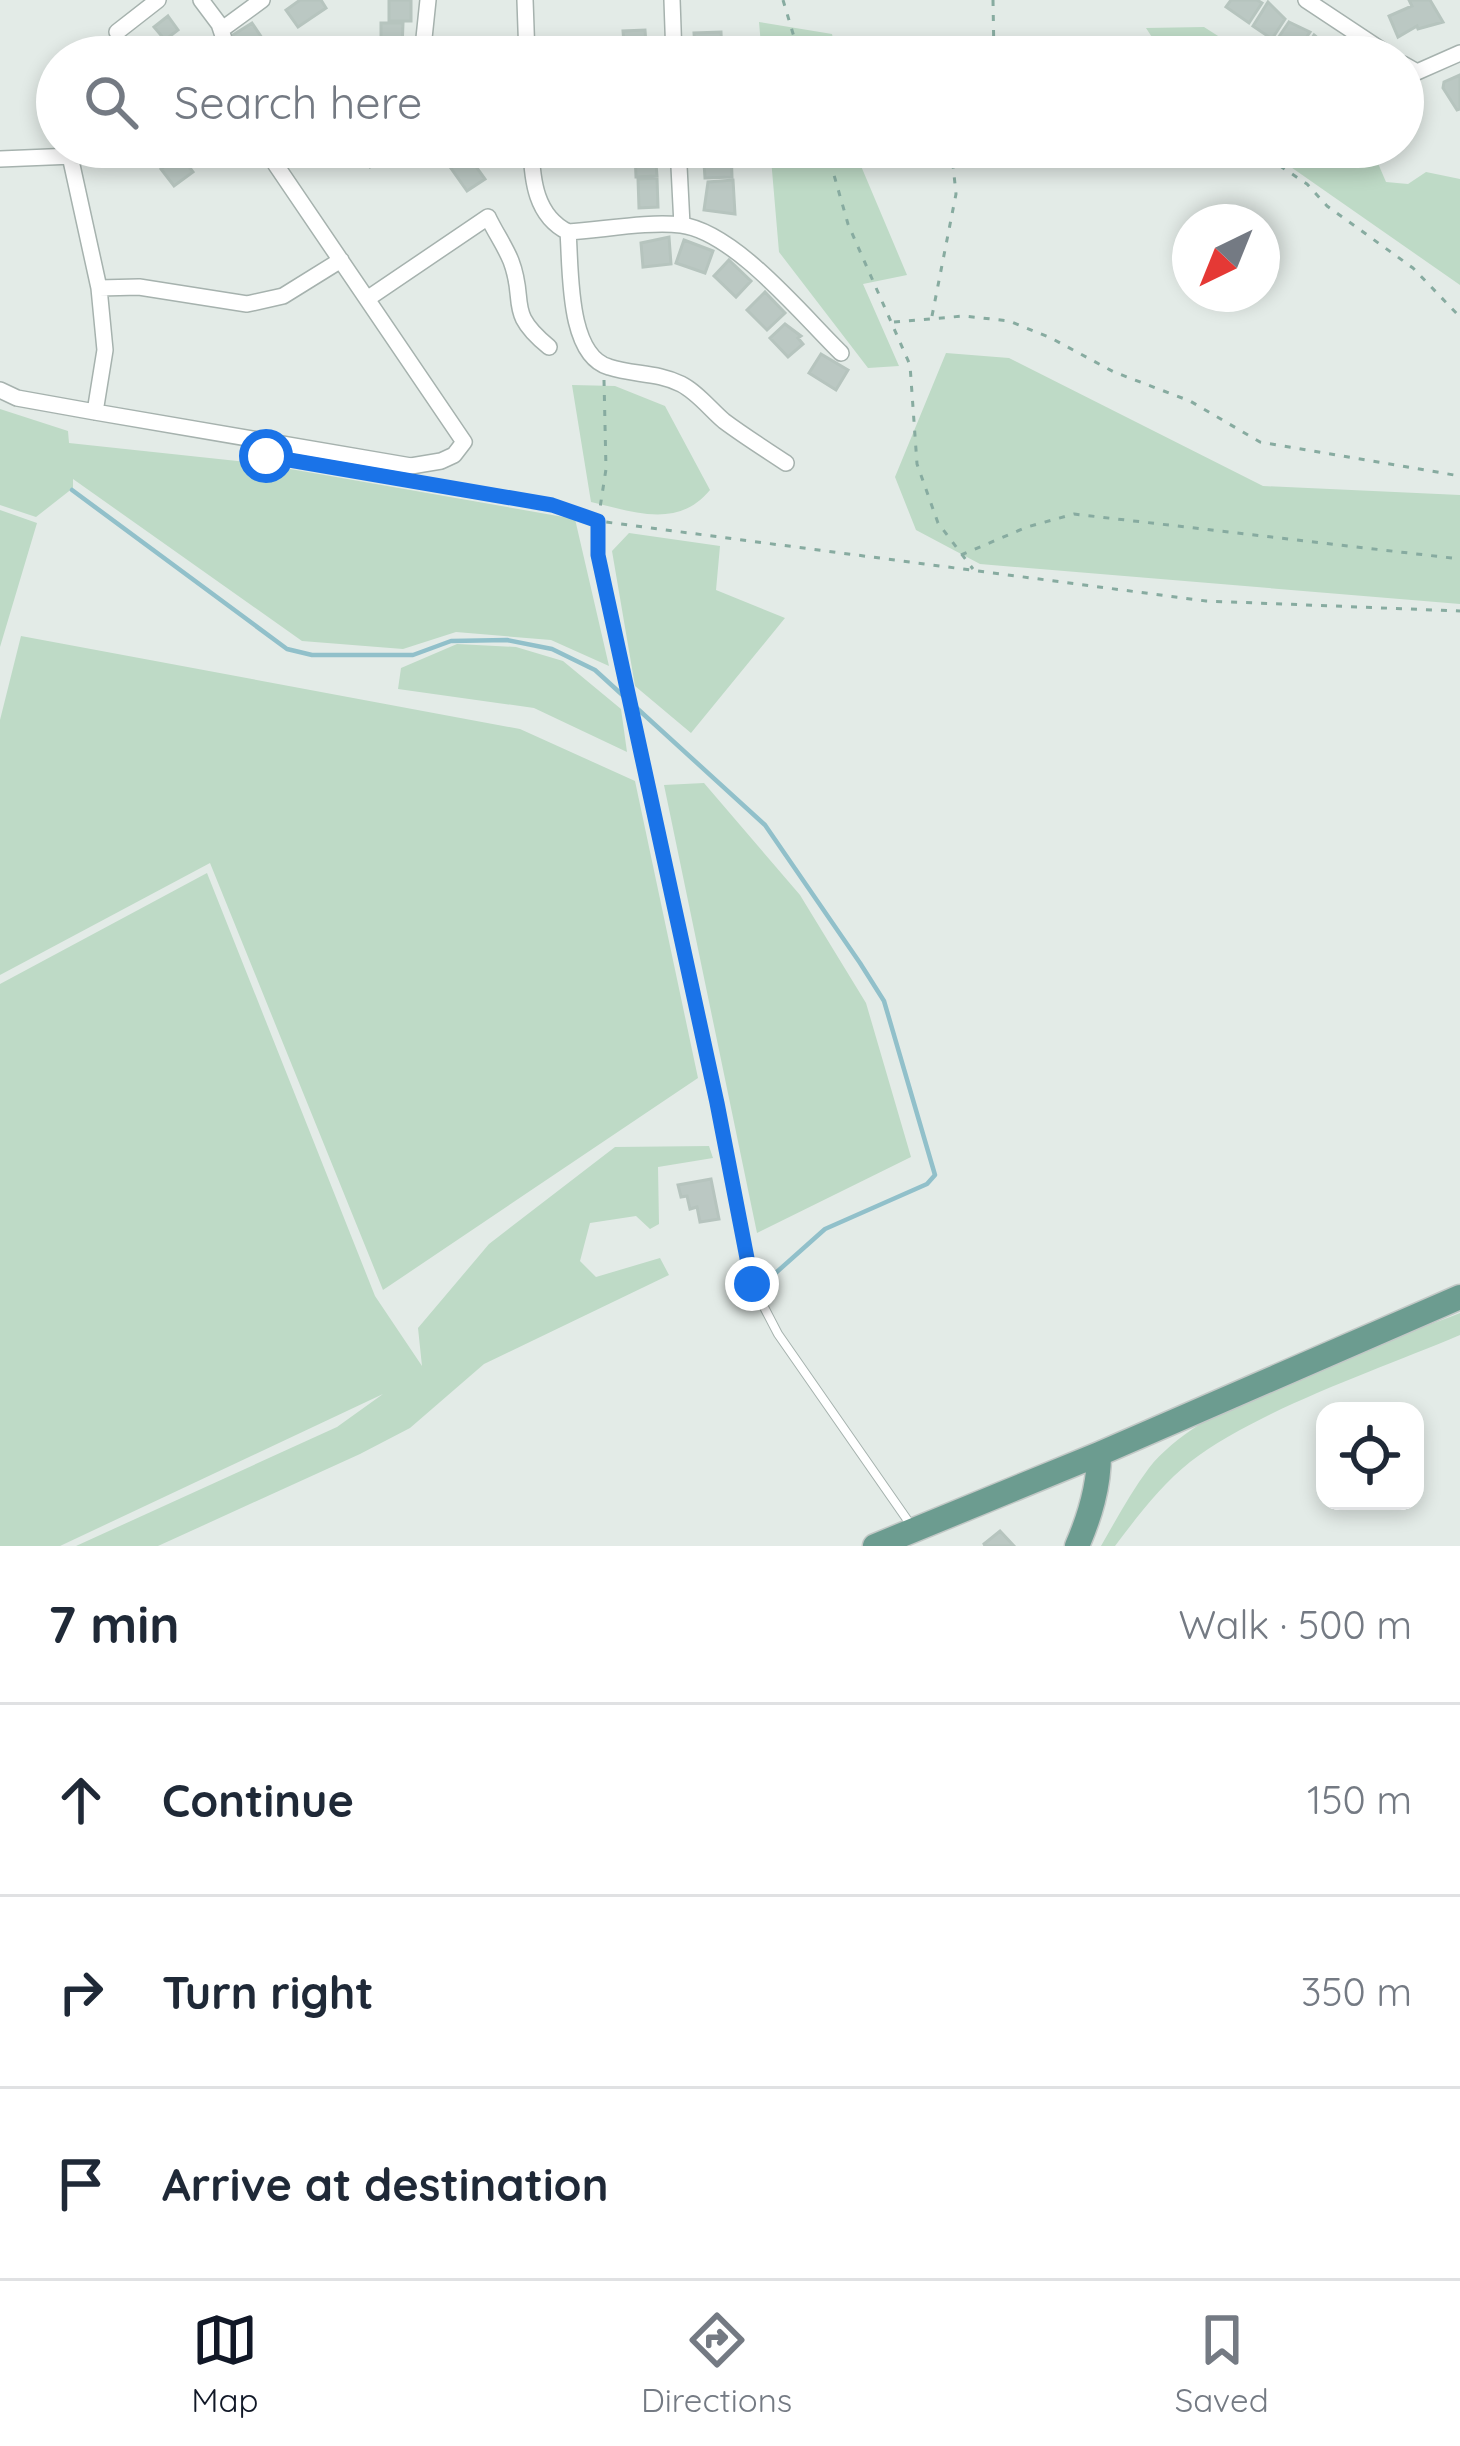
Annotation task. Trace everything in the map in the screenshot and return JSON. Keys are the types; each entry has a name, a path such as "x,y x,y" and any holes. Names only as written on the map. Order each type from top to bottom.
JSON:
{"main road":[{"path":"875,1546 1460,1297"},
{"path":"1077,1546 1091,1514 1100,1476 1099,1454"}],"street":[{"path":"117,32 158,0"},
{"path":"201,0 223,36"},
{"path":"221,30 262,0"},
{"path":"424,36 428,0"},
{"path":"525,0 526,36"},
{"path":"671,0 673,36"},
{"path":"1306,0 1360,36"},
{"path":"1424,69 1460,53"},
{"path":"0,159 36,157"},
{"path":"73,168 99,288 105,350 95,412"},
{"path":"0,390 17,398 411,466 441,461 464,442 279,168"},
{"path":"534,168 540,204 550,223 568,232 682,225 710,235 737,253 841,353"},
{"path":"679,168 682,225"},
{"path":"367,298 488,217 512,264 517,308 528,329 549,347"},
{"path":"568,232 575,313 585,351 604,366 650,372 686,386 722,419 786,464"},
{"path":"99,288 140,287 247,304 283,296 341,260"}],"lane":[{"path":"717,1103 752,1284 778,1334 914,1529"}],"path":[{"path":"784,0 794,36"},
{"path":"994,0 994,36"},
{"path":"832,168 848,224 910,364 916,464 938,524 975,570"},
{"path":"932,319 956,194 953,168"},
{"path":"1283,168 1413,268 1460,317"},
{"path":"894,322 964,316 1009,321 1114,372 1190,401 1260,442 1460,476"},
{"path":"604,366 606,469 598,555 717,1103"},
{"path":"398,479 552,505 598,521 1206,601 1460,610"},
{"path":"961,555 1027,527 1073,514 1460,560"}],"green space":[{"path":"759,22 832,36 760,36"},
{"path":"1204,27 1218,36 1151,36 1146,28"},
{"path":"772,168 862,168 907,275 863,284 899,366 868,368 779,252"},
{"path":"1292,168 1380,168 1386,182 1408,184 1426,172 1460,179 1460,285"},
{"path":"946,353 1009,358 1263,486 1460,495 1460,604 980,564 916,530 895,477"},
{"path":"572,385 615,386 665,406 710,490 684,510 670,514 639,513 591,502"},
{"path":"0,409 68,431 69,443 256,463 575,519 609,666 551,640 456,632 403,649 302,641 73,479 73,488 36,517 0,505"},
{"path":"0,510 37,523 0,647"},
{"path":"629,533 720,546 716,590 785,618 691,733 635,686 612,551"},
{"path":"21,636 520,729 635,781 698,1078 383,1290 210,863 0,975 0,720"},
{"path":"457,644 516,647 563,661 621,709 627,752 534,708 398,689 401,668"},
{"path":"704,783 800,895 866,1003 911,1157 757,1233 664,785"},
{"path":"207,873 375,1296 422,1366 418,1328 489,1244 615,1147 709,1146 713,1158 658,1167 659,1224 650,1229 636,1216 590,1223 580,1261 596,1277 660,1258 669,1275 484,1364 410,1428 158,1546 76,1546 337,1427 383,1394 60,1546 0,1546 0,984"},
{"path":"1460,1313 1460,1335 1284,1408 1218,1443 1169,1481 1115,1546 1101,1546 1149,1468 1175,1442 1210,1418 1294,1376"}],"building":[{"path":"300,0 321,0 326,8 298,27 286,10"},
{"path":"389,0 411,0 411,21 389,21"},
{"path":"1231,0 1262,3 1249,23 1226,7"},
{"path":"1409,0 1430,0 1443,22 1417,26 1398,36 1389,16 1412,6"},
{"path":"1268,2 1285,19 1274,36 1253,26"},
{"path":"168,16 178,30 162,36 154,27"},
{"path":"1289,22 1310,32 1307,36 1279,36"},
{"path":"252,23 261,36 234,36"},
{"path":"381,23 403,23 403,36 381,36"},
{"path":"645,30 645,36 623,36 623,31"},
{"path":"721,32 721,36 694,36"},
{"path":"1460,75 1457,110 1443,88 1444,82"},
{"path":"190,168 193,172 174,186 161,169"},
{"path":"451,168 477,168 485,179 467,191"},
{"path":"636,168 656,168 657,176 636,177"},
{"path":"704,168 732,168 732,177 705,178"},
{"path":"657,178 658,207 639,208 638,179"},
{"path":"733,180 735,214 704,210 708,182"},
{"path":"669,237 671,264 643,267 641,243"},
{"path":"684,240 713,251 705,273 676,263"},
{"path":"729,260 751,281 736,297 714,276"},
{"path":"765,292 785,313 767,330 747,310"},
{"path":"785,324 801,336 803,344 788,357 770,338"},
{"path":"821,354 848,370 836,390 809,373"},
{"path":"711,1179 719,1219 700,1222 697,1207 690,1209 678,1185"},
{"path":"1000,1531 1014,1546 985,1546 984,1544"}],"waterway":[{"path":"72,490 287,649 312,655 413,655 451,641 507,640 552,649 595,670 765,825 884,1001 935,1175 927,1184 825,1229 770,1278"}],"route":[{"path":"266,456 552,505 598,521 598,555 752,1284"}]}
